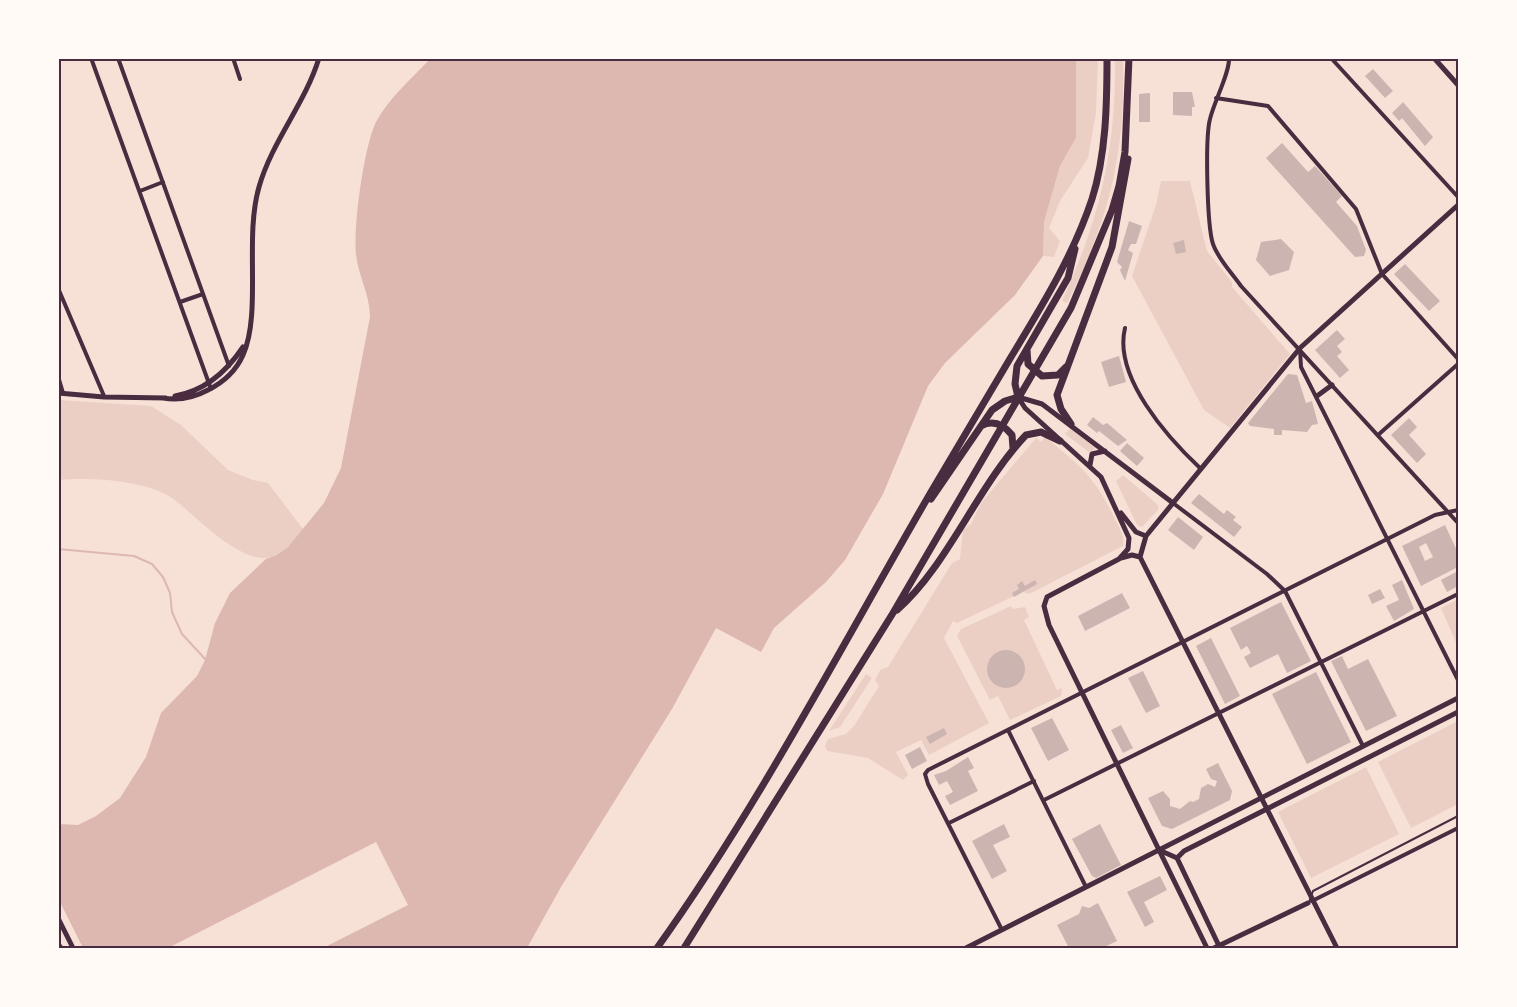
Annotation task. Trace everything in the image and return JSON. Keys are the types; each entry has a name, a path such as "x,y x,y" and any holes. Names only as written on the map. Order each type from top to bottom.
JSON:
{"highway":[{"path":"918,514 938,491 980,427 998,405 1018,397 1015,375 1028,347 1068,278 1077,240 1093,196 1103,150 1107,58"},
{"path":"1071,424 1061,409 1057,395 1112,247 1120,215 1130,142 1129,58"},
{"path":"684,948 893,613 1056,336 1098,245 1119,186 1125,152 1129,74"},
{"path":"657,948 687,907 792,734 918,514 1052,288 1077,240"},
{"path":"1028,347 1028,364 1042,376 1054,376 1063,372 1071,357"},
{"path":"980,427 992,423 1004,426 1012,435 1012,450"},
{"path":"893,613 914,594 1012,450 1026,435 1035,431 1060,441"}],"street":[{"path":"91,58 210,386"},
{"path":"118,58 231,373"},
{"path":"233,58 240,79"},
{"path":"58,376 61,393 104,397 190,398 231,373 244,353 246,343 250,308 251,231 258,190 272,151 306,91 319,58"},
{"path":"1229,58 1227,74 1216,98 1208,136 1212,243 1241,286 1458,523"},
{"path":"1331,58 1458,197"},
{"path":"1434,58 1458,85"},
{"path":"1216,98 1268,106 1356,209 1382,274 1458,361 1377,435"},
{"path":"140,191 163,182"},
{"path":"1337,948 1311,902 1310,893 1140,557 1146,536 1300,348 1458,205"},
{"path":"58,288 104,397"},
{"path":"180,302 203,294"},
{"path":"1125,328 1124,350 1136,386 1161,428 1201,469"},
{"path":"210,386 246,343"},
{"path":"1300,348 1301,367 1458,680"},
{"path":"1317,396 1332,385"},
{"path":"1018,397 1037,401 1071,424 1267,574 1285,591 1364,747"},
{"path":"1018,397 1025,408 1091,466 1106,485 1130,544 1119,559"},
{"path":"1091,466 1092,454 1105,451"},
{"path":"1115,504 1136,532 1146,536"},
{"path":"1002,930 925,774 1080,693 1435,515 1458,510"},
{"path":"1140,557 1132,555 1119,559 1053,593 1045,602 1045,614 1080,693 1208,948"},
{"path":"1044,800 1458,594"},
{"path":"966,948 1458,698"},
{"path":"1177,858 1184,851 1458,712"},
{"path":"1008,730 1086,888"},
{"path":"949,823 1034,781"},
{"path":"1159,850 1177,858 1218,948 1458,828"},
{"path":"58,918 74,948"},
{"path":"58,944 61,948"}],"lane":[{"path":"1310,893 1458,816"}],"shaded area":[{"path":"430,59 1076,59 1076,138 1060,166 1044,222 1043,256 1015,295 945,363 928,386 883,494 845,560 826,582 774,628 761,652 716,628 672,709 561,887 527,948 323,948 408,905 376,842 168,948 59,948 58,824 78,825 96,816 120,798 146,757 161,713 197,676 205,660 215,623 230,593 266,559 288,547 324,503 341,468 370,317 356,254 356,225 367,149 381,113"},
{"path":"1076,59 1098,59 1096,113 1088,158 1060,201 1049,228 1060,241 1054,257 1043,256 1044,222 1060,166 1076,138"},
{"path":"1115,59 1123,59 1118,155 1104,214 1082,273 1067,303 1062,301 1096,212 1109,154 1115,92"},
{"path":"1161,181 1190,181 1207,251 1232,282 1232,287 1290,354 1230,428 1204,410 1132,276 1156,205"},
{"path":"58,400 151,406 181,425 228,470 268,483 303,529 281,553 264,558 250,556 221,539 172,498 161,492 117,481 59,480"},
{"path":"1070,428 1095,448 1090,453 1065,434"},
{"path":"1045,437 1077,464 1093,482 1120,528 1123,546 1029,594 1023,592 957,623 953,621 944,638 989,723 929,755 921,740 896,752 908,775 903,780 868,758 827,751 825,746 828,739 846,734 854,726 879,686 875,680 880,670 888,667 952,563 960,559 963,530 971,524 981,503 1036,438 1041,442"},
{"path":"1123,475 1158,505 1158,510 1142,527 1137,525 1116,481"},
{"path":"1458,599 1458,647 1441,608"},
{"path":"1011,606 1013,609 1025,607 1029,617 1024,620 1057,690 1062,688 1061,696 1010,720 998,696 990,700 957,636 961,629"},
{"path":"866,674 872,678 840,727 829,731"},
{"path":"1458,721 1458,804 1411,828 1378,762"},
{"path":"1366,767 1399,834 1311,878 1278,812"}],"pier":[{"path":"59,900 83,948 58,948"}],"building":[{"path":"1373,69 1393,91 1385,98 1365,76"},
{"path":"1173,92 1192,92 1195,107 1192,107 1192,116 1173,115"},
{"path":"1150,93 1150,122 1139,122 1139,94"},
{"path":"1403,102 1433,137 1425,146 1402,118 1399,121 1392,113"},
{"path":"1282,143 1308,172 1315,166 1342,196 1336,202 1357,226 1366,250 1364,256 1355,257 1266,158"},
{"path":"1129,221 1142,226 1136,244 1131,244 1128,250 1133,253 1125,281 1120,270 1122,267 1117,262"},
{"path":"1281,239 1294,252 1289,270 1270,276 1256,260 1261,242"},
{"path":"1184,240 1186,252 1176,254 1173,243"},
{"path":"1405,264 1440,301 1429,311 1394,274"},
{"path":"1337,330 1345,339 1337,346 1342,352 1337,356 1349,370 1340,378 1315,350"},
{"path":"1119,356 1126,382 1109,387 1101,362"},
{"path":"1288,374 1297,375 1306,403 1312,401 1318,424 1312,425 1307,432 1282,430 1282,435 1274,435 1274,429 1250,426 1248,423"},
{"path":"1093,417 1103,425 1107,423 1127,440 1118,446 1099,431 1097,433 1087,425"},
{"path":"1409,418 1417,427 1409,435 1426,454 1417,463 1391,435"},
{"path":"1127,443 1144,458 1137,466 1120,451"},
{"path":"1199,494 1224,514 1227,510 1236,517 1233,520 1242,527 1234,537 1191,503"},
{"path":"1178,517 1203,537 1194,550 1168,530"},
{"path":"1445,525 1458,553 1458,567 1421,586 1402,546","holes":["1426,543 1433,557 1425,561 1419,547"]},
{"path":"1458,571 1458,586 1447,592 1441,580"},
{"path":"1035,580 1037,584 1014,597 1012,593 1019,589 1017,585 1022,581 1025,586"},
{"path":"1402,580 1414,609 1394,621 1386,606 1399,600 1392,585"},
{"path":"1380,589 1385,598 1372,604 1368,595"},
{"path":"1122,593 1130,608 1085,631 1078,616"},
{"path":"1281,602 1311,661 1287,673 1278,654 1250,668 1244,657 1251,653 1247,646 1241,650 1230,628"},
{"path":"1211,638 1240,696 1225,704 1196,646"},
{"path":"1006,650 1020,655 1025,669 1020,683 1006,688 992,683 987,669 992,655"},
{"path":"1342,656 1348,669 1368,659 1397,716 1366,731 1331,661"},
{"path":"1143,671 1160,706 1146,713 1128,678"},
{"path":"1316,672 1351,742 1307,764 1272,694"},
{"path":"1052,718 1069,750 1048,761 1031,728"},
{"path":"1121,725 1133,748 1123,753 1111,730"},
{"path":"944,728 947,734 930,744 926,737"},
{"path":"920,747 927,761 912,769 905,755"},
{"path":"968,757 974,768 968,771 978,791 950,805 945,796 953,792 947,781 939,785 934,775 946,771"},
{"path":"1218,763 1232,791 1230,800 1172,829 1162,826 1148,798 1163,791 1170,799 1170,806 1180,809 1190,801 1199,799 1201,788 1208,784 1215,787 1217,781 1211,779 1206,769"},
{"path":"1004,824 1010,837 993,845 1007,871 992,879 972,841"},
{"path":"1100,824 1121,865 1096,878 1092,876 1072,839"},
{"path":"1160,876 1167,890 1144,902 1154,922 1145,927 1127,892"},
{"path":"1098,903 1117,941 1102,948 1069,948 1057,925 1079,914 1082,906 1089,908"}],"waterway":[{"path":"58,549 134,556 152,564 163,577 170,593 172,612 182,634 207,661"}]}
